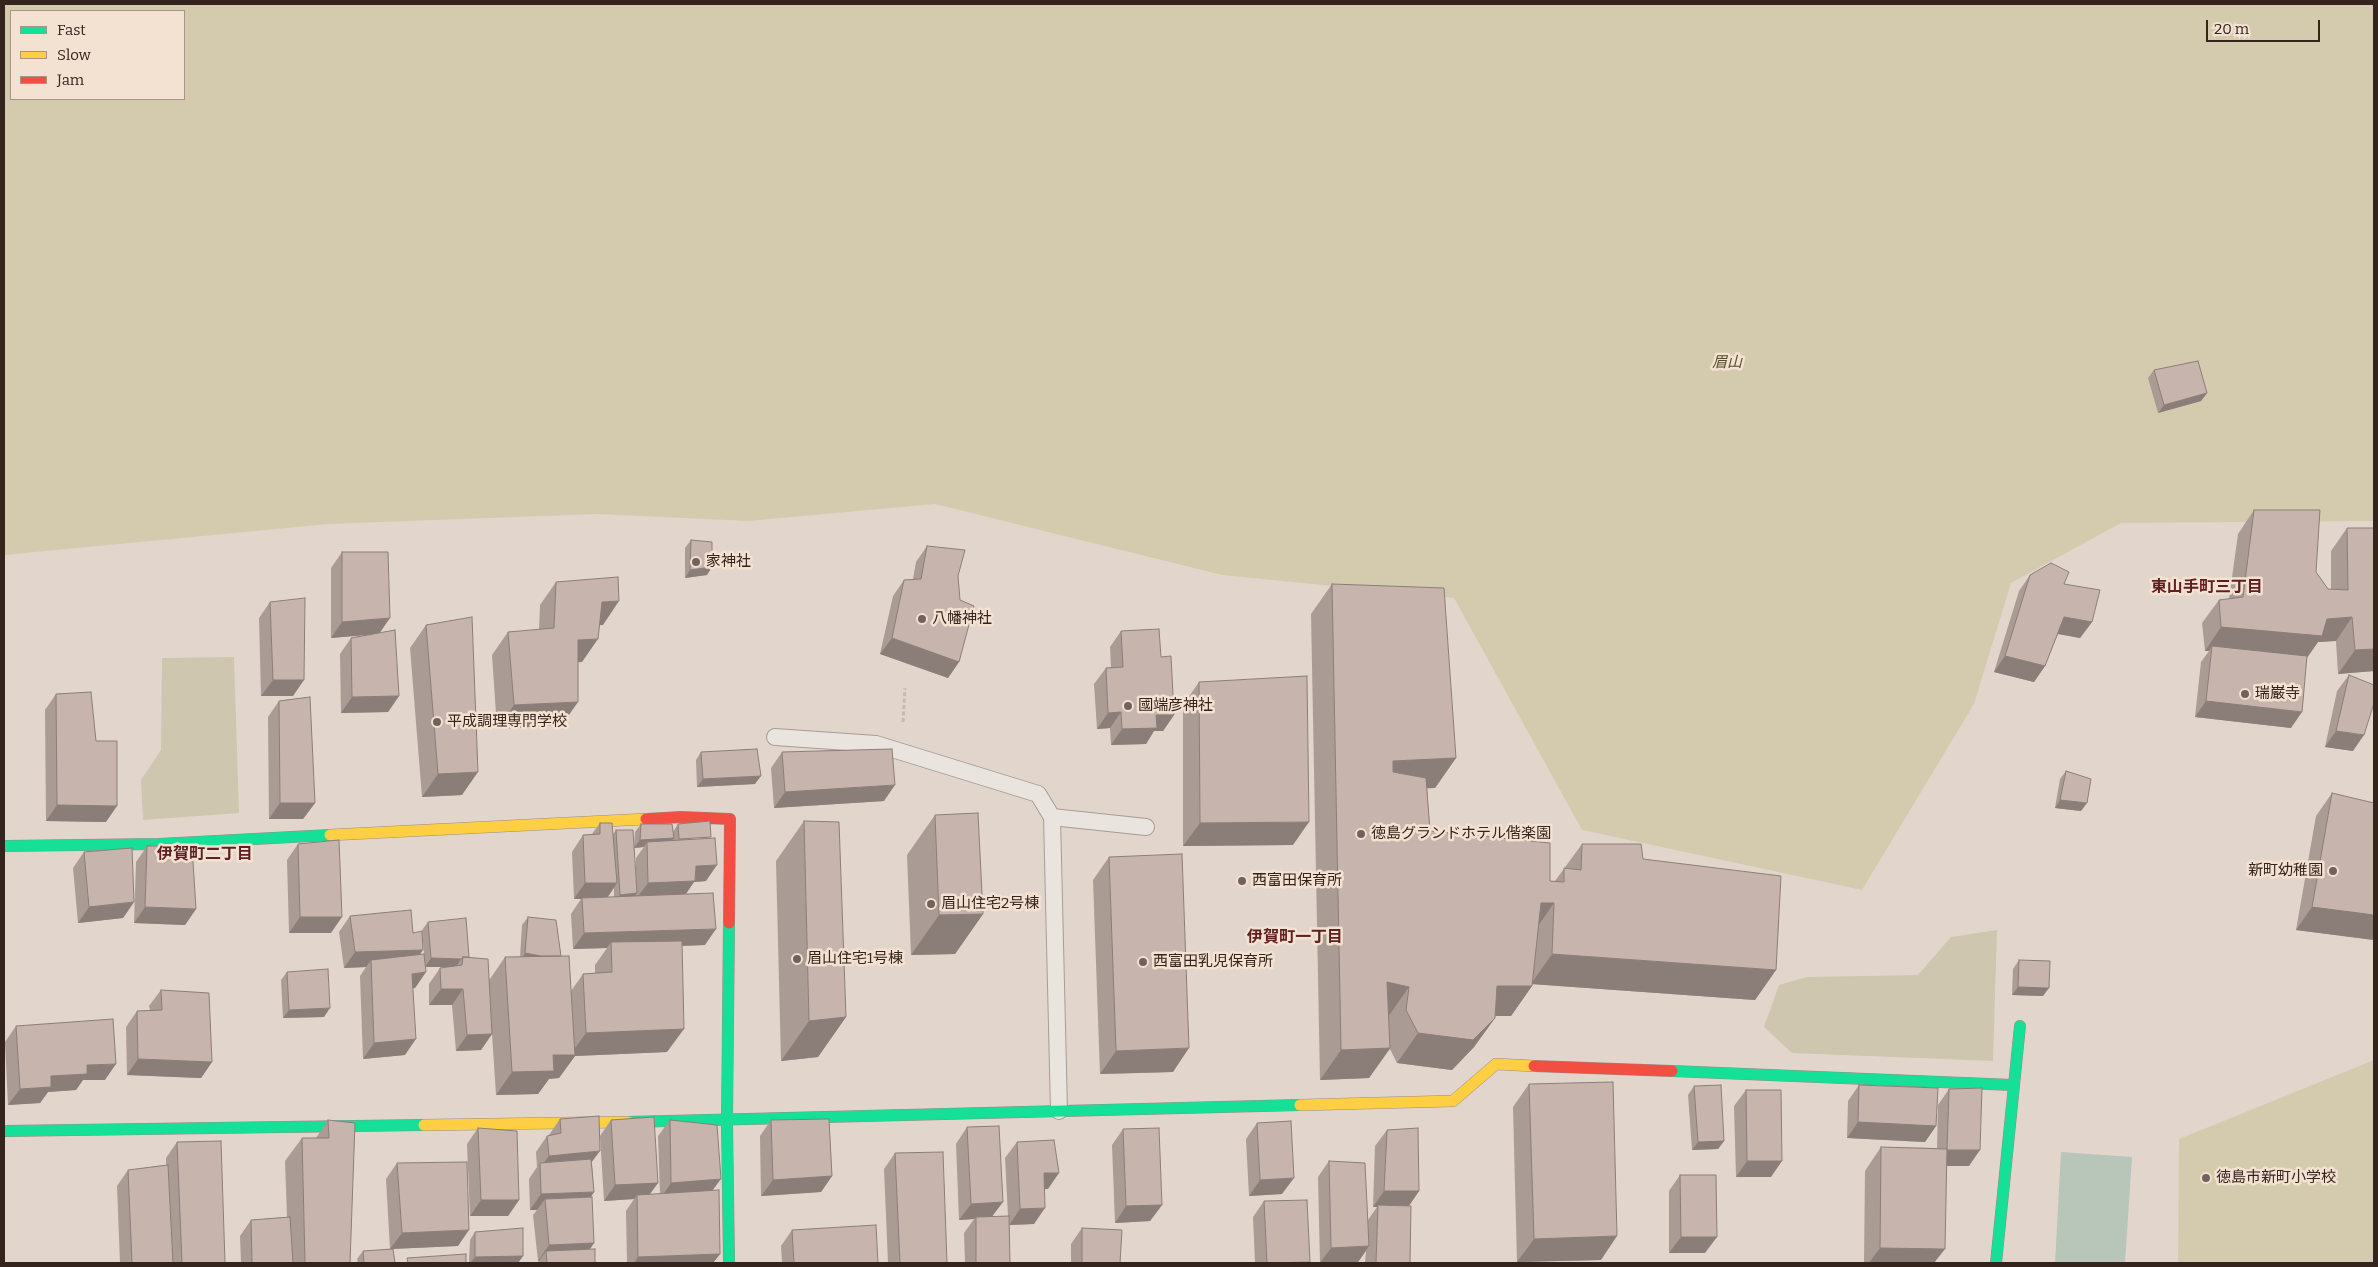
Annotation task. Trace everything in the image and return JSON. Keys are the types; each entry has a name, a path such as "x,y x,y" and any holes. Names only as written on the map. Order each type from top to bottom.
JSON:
{"street":[{"path":"4,846 159,844 681,817 730,819 727,1121 729,1263"},
{"path":"1996,1263 2020,1026"},
{"path":"4,1131 727,1121 1453,1101 1496,1064 2013,1085"}],"lane":[{"path":"775,737 876,744 1038,794 1052,817 1059,1111"},
{"path":"1052,817 1146,827"}],"green space":[{"name":"眉山","path":"4,4 2374,4 2374,521 2121,523 2011,583 1974,704 1862,890 1582,830 1454,598 1222,575 935,504 748,521 597,514 329,524 4,555"},
{"path":"2374,1060 2374,1263 2178,1263 2179,1139"}],"shaded area":[{"path":"234,657 239,813 143,820 141,780 161,750 162,658"},
{"path":"1997,930 1993,1061 1792,1053 1764,1027 1779,985 1807,977 1918,975 1951,937"},
{"path":"2061,1152 2132,1157 2125,1263 2055,1263"}],"building":[{"path":"2198,361 2207,393 2164,405 2154,370"},
{"path":"2254,510 2320,510 2316,572 2328,589 2348,590 2347,528 2374,528 2374,649 2355,650 2352,617 2327,619 2322,636 2221,627 2219,600 2243,597"},
{"path":"691,540 712,542 712,567 690,570"},
{"name":"八幡神社","path":"927,546 965,550 958,576 960,600 974,606 959,662 892,638 904,580 921,579"},
{"path":"342,552 388,552 390,618 342,622"},
{"path":"2051,563 2069,572 2064,584 2100,590 2092,622 2064,617 2045,666 2005,656 2030,575"},
{"path":"618,577 619,601 602,602 598,639 578,640 578,702 514,705 508,632 554,628 556,582"},
{"name":"徳島グランドホテル偕楽園","path":"1332,584 1444,588 1456,758 1393,761 1393,772 1426,778 1430,831 1550,843 1550,881 1564,882 1564,868 1581,870 1582,844 1641,844 1643,859 1781,876 1776,970 1552,954 1554,903 1541,903 1532,986 1497,986 1495,1018 1473,1040 1418,1033 1406,1010 1409,987 1387,982 1390,1048 1341,1050"},
{"path":"305,598 304,680 273,680 270,602"},
{"path":"472,617 478,772 438,774 426,625"},
{"name":"國端彦神社","path":"1159,629 1161,657 1171,656 1174,715 1156,715 1157,728 1122,729 1121,712 1108,713 1106,668 1123,667 1121,631"},
{"path":"395,630 399,696 352,697 351,638"},
{"name":"瑞巌寺","path":"2212,646 2307,656 2302,712 2206,701"},
{"path":"2349,675 2374,685 2374,703 2364,735 2336,731"},
{"path":"1307,676 1309,822 1200,823 1199,682"},
{"path":"91,692 96,741 117,741 117,806 57,805 56,694"},
{"path":"310,697 315,803 280,803 279,701"},
{"path":"757,749 761,776 703,779 701,752"},
{"path":"892,749 895,785 785,792 782,752"},
{"path":"2066,771 2091,779 2087,803 2060,800"},
{"path":"2332,793 2374,803 2374,915 2312,907"},
{"path":"978,813 983,914 939,915 935,815"},
{"path":"710,821 711,837 679,839 678,824"},
{"path":"804,821 839,822 846,1017 809,1021"},
{"path":"600,823 612,823 617,883 585,883 583,835 600,834"},
{"path":"641,824 672,824 674,838 640,840"},
{"path":"616,830 633,830 637,893 620,895"},
{"path":"715,838 717,865 696,866 695,881 648,883 647,842"},
{"path":"339,840 342,917 300,917 298,844"},
{"path":"147,846 192,846 196,909 145,907"},
{"path":"132,848 134,902 89,907 84,852"},
{"path":"1182,854 1189,1048 1116,1051 1109,857"},
{"path":"713,893 716,929 584,933 582,898"},
{"path":"411,910 413,933 422,931 423,950 355,952 350,916"},
{"path":"528,917 556,920 561,956 541,956 525,953"},
{"path":"466,918 469,957 461,959 431,958 428,922"},
{"path":"682,941 684,1029 586,1033 583,974 612,972 611,942"},
{"path":"424,954 426,972 412,974 416,1039 374,1043 371,960"},
{"path":"569,956 575,1055 553,1055 554,1071 512,1072 505,957"},
{"path":"463,957 488,959 492,1034 467,1035 463,989 441,989 440,968 462,965"},
{"path":"2019,960 2050,961 2049,988 2018,987"},
{"path":"328,969 330,1008 289,1010 287,972"},
{"path":"161,990 209,993 212,1062 138,1059 137,1011 162,1010"},
{"path":"113,1019 116,1064 87,1065 87,1074 51,1076 51,1087 20,1089 16,1026"},
{"path":"1613,1082 1617,1236 1534,1239 1529,1084"},
{"path":"1721,1085 1724,1141 1698,1142 1694,1086"},
{"path":"1859,1085 1938,1088 1936,1126 1858,1122"},
{"path":"1982,1088 1980,1150 1947,1150 1949,1089"},
{"path":"1746,1090 1781,1090 1782,1161 1747,1161"},
{"path":"599,1116 600,1151 549,1156 547,1136 561,1133 560,1119"},
{"path":"654,1117 658,1183 615,1185 611,1120"},
{"path":"829,1119 832,1176 773,1180 771,1120"},
{"path":"328,1120 355,1123 350,1263 305,1263 302,1138 329,1138"},
{"path":"670,1120 717,1125 721,1179 671,1183"},
{"path":"1291,1121 1294,1178 1260,1180 1257,1123"},
{"path":"999,1126 1003,1202 971,1204 967,1127"},
{"path":"478,1128 517,1131 519,1200 481,1200"},
{"path":"1159,1128 1162,1205 1126,1206 1123,1129"},
{"path":"1418,1128 1419,1191 1384,1191 1387,1130"},
{"path":"1054,1140 1059,1173 1044,1173 1045,1208 1020,1209 1017,1142"},
{"path":"221,1141 225,1263 182,1263 177,1142"},
{"path":"1881,1147 1947,1149 1945,1249 1880,1248"},
{"path":"943,1152 947,1263 900,1263 895,1153"},
{"path":"591,1159 594,1192 541,1194 540,1163"},
{"path":"1329,1161 1365,1163 1369,1246 1331,1248"},
{"path":"467,1162 469,1230 402,1233 397,1163"},
{"path":"168,1165 173,1263 132,1263 128,1170"},
{"path":"1680,1175 1716,1175 1717,1237 1681,1237"},
{"path":"719,1190 720,1254 638,1257 637,1195"},
{"path":"592,1197 594,1243 549,1245 545,1199"},
{"path":"1307,1200 1310,1262 1267,1263 1264,1201"},
{"path":"1378,1205 1411,1206 1410,1263 1376,1263"},
{"path":"1009,1216 1010,1263 976,1263 976,1217"},
{"path":"290,1217 293,1263 252,1263 251,1220"},
{"path":"876,1225 878,1263 794,1263 792,1230"},
{"path":"523,1228 523,1256 475,1257 475,1232"},
{"path":"1082,1228 1122,1230 1120,1263 1082,1263"},
{"path":"393,1249 395,1263 364,1263 363,1251"},
{"path":"595,1249 595,1263 547,1263 546,1251"},
{"path":"466,1254 466,1263 408,1263 407,1258"}],"traffic: fast":[{"path":"4,846 159,844 330,835"},
{"path":"729,923 727,1121 729,1263"},
{"path":"1996,1263 2020,1026"},
{"path":"1672,1071 2013,1085"},
{"path":"628,1122 1300,1105"},
{"path":"4,1131 424,1125"}],"traffic: slow":[{"path":"330,835 646,819"},
{"path":"1300,1105 1453,1101 1496,1064 1534,1066"},
{"path":"424,1125 628,1122"}],"traffic: jam":[{"path":"646,819 681,817 730,819 729,923"},
{"path":"1534,1066 1672,1071"}],"place":[{"name":"家神社","path":"696,562"},
{"name":"八幡神社","path":"922,619"},
{"name":"瑞巌寺","path":"2245,694"},
{"name":"國端彦神社","path":"1128,706"},
{"name":"平成調理専門学校","path":"437,722"},
{"name":"徳島グランドホテル偕楽園","path":"1361,834"},
{"name":"新町幼稚園","path":"2333,871"},
{"name":"西富田保育所","path":"1242,881"},
{"name":"眉山住宅2号棟","path":"931,904"},
{"name":"眉山住宅1号棟","path":"797,959"},
{"name":"西富田乳児保育所","path":"1143,962"},
{"name":"徳島市新町小学校","path":"2206,1178"}],"district":[{"name":"東山手町三丁目","path":"2207,588"},
{"name":"伊賀町二丁目","path":"205,855"},
{"name":"伊賀町一丁目","path":"1295,938"}]}
